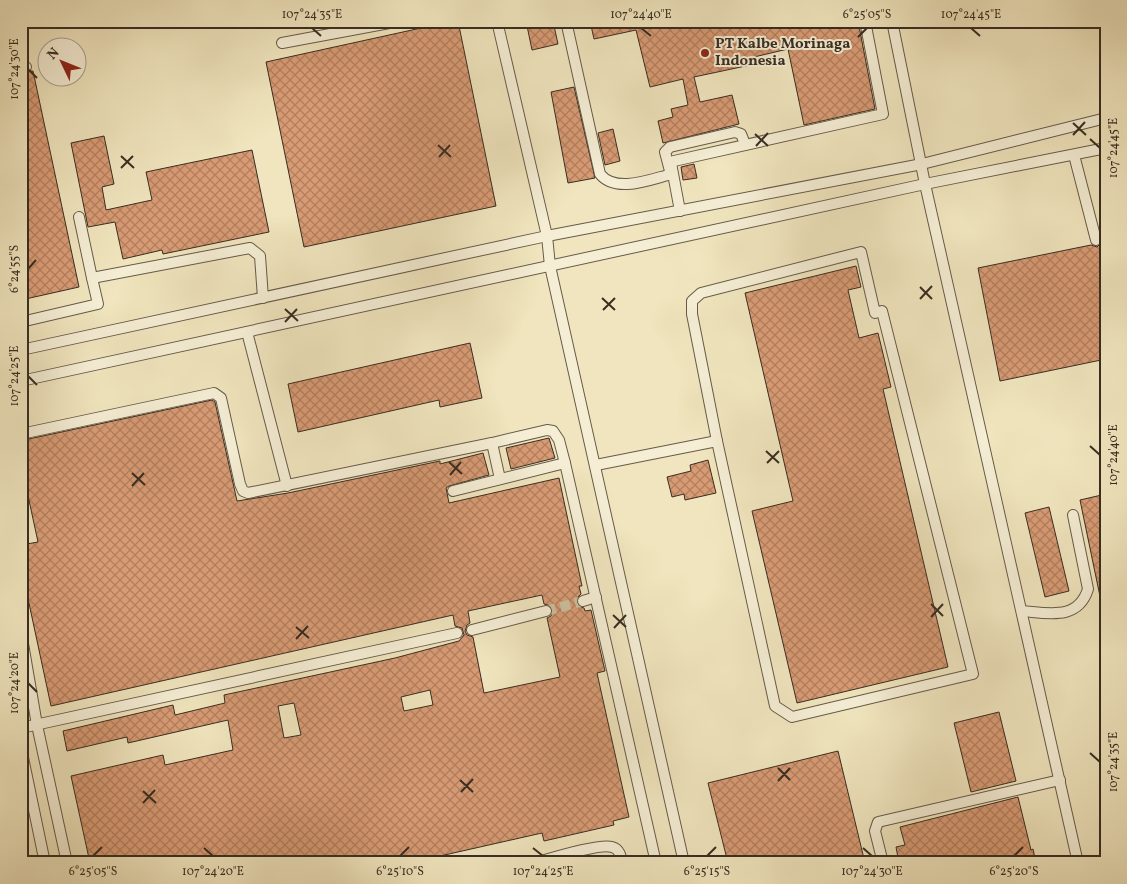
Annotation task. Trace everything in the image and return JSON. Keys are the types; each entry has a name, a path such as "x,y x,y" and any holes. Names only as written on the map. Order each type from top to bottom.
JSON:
{"street":[{"path":"282,43 400,21"},
{"path":"496,21 546,236 550,266 684,863"},
{"path":"566,21 600,174 606,181 617,184 672,174"},
{"path":"680,210 665,152 670,147 735,132 741,134 745,144 883,114 864,21"},
{"path":"892,21 925,184 1078,863"},
{"path":"21,350 546,236 922,164 1106,118"},
{"path":"21,382 925,184 1106,148"},
{"path":"1074,155 1096,240"},
{"path":"21,322 98,304 79,217"},
{"path":"92,278 250,248 260,256 263,298"},
{"path":"861,252 875,313 882,311 973,674 792,716 782,712 775,706 717,441 691,307 696,296 861,252"},
{"path":"247,332 287,486"},
{"path":"21,434 214,392 221,398 242,491 248,493 547,430 553,431 558,440 565,463 656,863"},
{"path":"596,465 717,441"},
{"path":"492,443 500,479"},
{"path":"453,491 565,463"},
{"path":"1022,611 1055,614 1073,610 1084,601 1088,590 1073,515"},
{"path":"582,601 596,597"},
{"path":"472,630 546,611"},
{"path":"21,632 37,725 67,863"},
{"path":"21,728 457,633"},
{"path":"21,748 45,863"},
{"path":"883,863 875,831 878,822 1060,780"},
{"path":"534,863 599,847 613,847 619,851 622,863"}],"building":[{"path":"458,21 496,206 304,247 266,62"},
{"path":"526,21 553,21 558,44 532,50"},
{"path":"590,21 858,21 875,109 804,125 788,49 754,57 755,64 694,77 700,102 732,95 739,124 663,143 658,121 673,117 671,109 688,105 683,79 650,87 636,30 594,39"},
{"path":"33,71 79,287 21,300 21,75"},
{"path":"574,87 595,178 568,183 551,92"},
{"path":"613,129 620,161 605,165 598,133"},
{"path":"104,136 114,184 102,187 106,210 152,200 146,172 252,150 269,232 163,254 162,250 123,259 115,222 88,227 71,143"},
{"path":"694,164 697,178 683,180 681,167"},
{"path":"1102,242 1106,242 1106,359 1000,381 978,268 1091,245 1097,247"},
{"path":"856,266 861,287 848,290 859,338 878,333 891,387 883,389 948,667 797,703 752,511 793,501 745,293"},
{"path":"470,343 482,398 440,407 439,400 298,432 288,384"},
{"path":"212,400 215,402 237,501 288,493 440,461 440,464 483,453 489,475 446,488 449,503 559,478 582,586 579,586 581,594 576,603 584,608 585,611 591,610 605,671 597,673 629,817 613,821 614,825 544,841 542,833 409,863 90,863 71,776 163,755 165,765 233,750 228,720 128,743 127,737 67,751 63,731 173,705 175,715 225,703 224,695 395,658 459,641 464,635 462,628 455,626 453,615 51,706 21,566 21,545 38,542 21,463 21,443 24,440","holes":["542,595 544,604 551,606 553,610 551,616 547,618 560,677 484,693 473,637 467,635 465,631 470,623 468,611","430,690 433,705 404,711 401,697","294,703 301,735 284,738 278,706"]},
{"path":"549,438 555,458 511,469 506,448"},
{"path":"708,460 716,493 685,500 684,494 672,497 667,477 691,471 690,465"},
{"path":"1106,494 1106,605 1102,606 1080,500"},
{"path":"1049,507 1069,591 1045,597 1025,513"},
{"path":"999,712 1016,781 971,792 954,723"},
{"path":"838,751 865,863 728,863 708,783"},
{"path":"1018,797 1036,863 944,863 943,859 929,863 899,863 896,847 905,845 900,827"}],"tunnel":[{"path":"546,611 583,601"}],"place":[{"name":"PT Kalbe Morinaga Indonesia","path":"705,53"}]}
